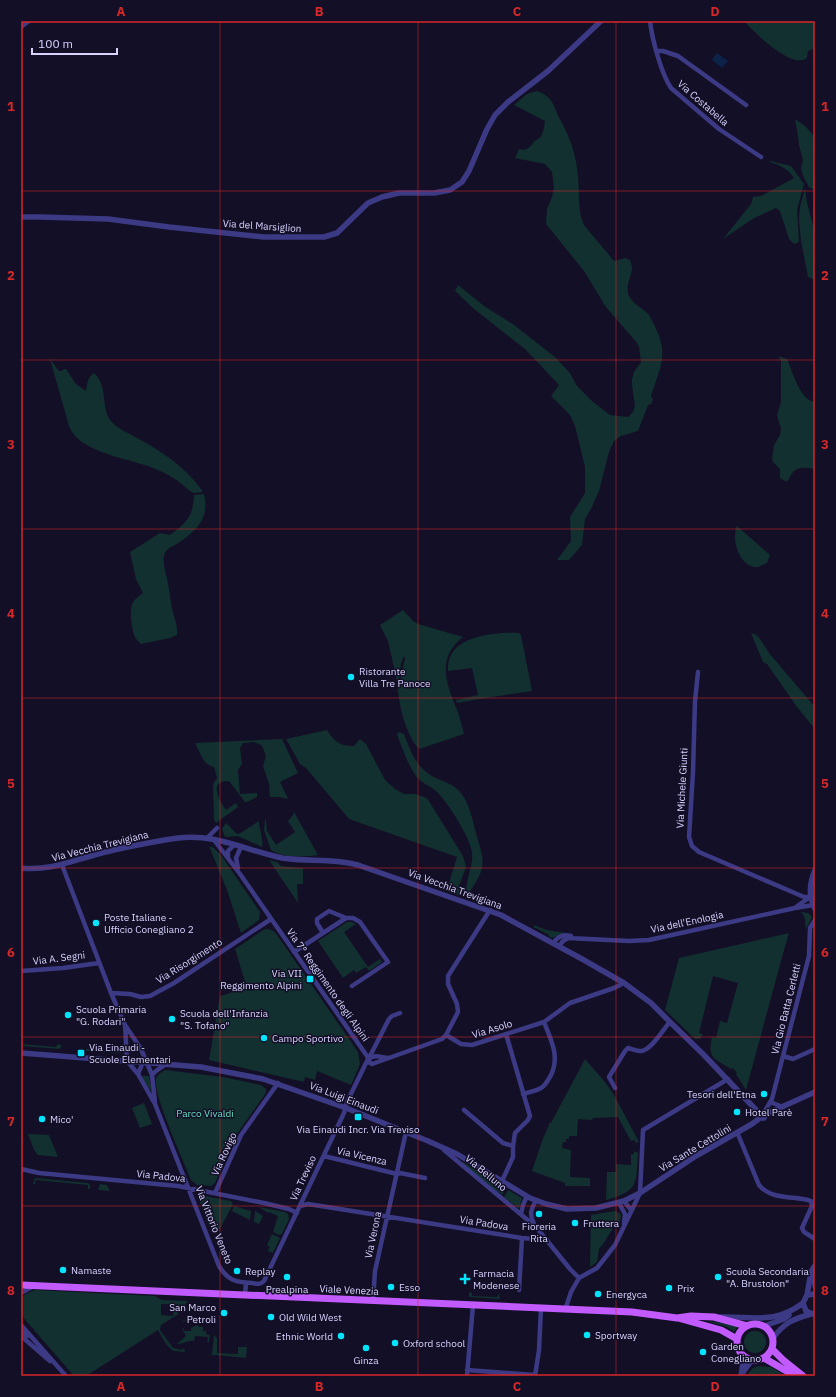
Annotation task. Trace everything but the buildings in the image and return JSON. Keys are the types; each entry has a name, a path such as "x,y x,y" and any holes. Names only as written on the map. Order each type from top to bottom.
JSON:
{"main road":[{"name":"Viale Venezia","path":"21,1285 632,1312 677,1318"},
{"path":"677,1318 691,1316 714,1317 747,1326"},
{"path":"677,1318 722,1330 737,1339"},
{"path":"756,1324 764,1326 771,1333 773,1338 772,1349 769,1354 764,1358 752,1360 744,1356 737,1345 737,1339 742,1329 756,1324"},
{"path":"772,1349 779,1357 803,1376"},
{"path":"764,1358 796,1376"}],"street":[{"path":"21,27 29,21"},
{"name":"Via del Marsiglion","path":"21,217 108,219 169,228 279,238 324,237 337,233 368,203 382,197 399,193 450,190 462,182 469,171 487,129 495,116 508,102 548,71 600,21"},
{"name":"Via Costabella","path":"650,21 656,51 667,81 674,91 725,134 761,157"},
{"path":"656,51 663,51 678,56 746,105"},
{"name":"Via Michele Giunti","path":"698,672 694,701 690,843 700,852 804,897 810,897"},
{"path":"207,838 217,828"},
{"name":"Via Vecchia Trevigiana","path":"21,868 41,869 62,865 98,854 190,837 207,838 284,858 340,860 349,862 490,910 559,946 624,983 651,1003 728,1079 759,1115"},
{"name":"Via 7° Reggimento degli Alpini","path":"214,840 271,918 368,1062 389,1020 392,1016 400,1014"},
{"path":"228,858 228,850 234,845"},
{"name":"Via 7° Reggimento degli Alpini","path":"240,874 236,862 237,855 241,847"},
{"name":"Via Vittorio Veneto","path":"62,865 99,963 125,1026 140,1049 152,1075 155,1104"},
{"path":"814,907 810,897 810,884 815,870"},
{"name":"Via dell'Enologia","path":"795,908 810,897"},
{"name":"Via dell'Enologia","path":"553,943 563,935 629,942 648,940 795,908 814,907"},
{"path":"388,1058 376,1055 372,1056 368,1062 372,1064 442,1039 446,1035 458,1012 458,1004 448,984 448,976 490,910"},
{"path":"323,933 317,923 317,919 329,911 346,918 353,918 360,922 388,962 352,986"},
{"name":"Via Risorgimento","path":"111,993 130,994 141,997 150,996 179,980 271,918"},
{"path":"294,952 346,918"},
{"name":"Via Gio Batta Cerletti","path":"766,1112 783,1056 809,956 810,928 815,920"},
{"name":"Via dell'Enologia","path":"559,946 568,938 581,938"},
{"name":"Via A. Segni","path":"21,971 63,968 99,963"},
{"name":"Via Asolo","path":"446,1035 457,1042 468,1045 506,1034 544,1022 570,1003 614,988 624,983"},
{"path":"523,1094 544,1085 554,1066 555,1052 544,1022"},
{"path":"615,1088 609,1077 625,1051 628,1048 641,1051 645,1050 652,1045 670,1022"},
{"name":"Via Vittorio Veneto","path":"125,1026 127,1061 138,1074 155,1104 219,1266 226,1276 240,1283 246,1283"},
{"path":"502,1181 513,1157 515,1133 530,1116 506,1034"},
{"path":"783,1056 793,1059 815,1049"},
{"name":"Via Luigi Einaudi","path":"21,1053 145,1062 220,1070 278,1083 346,1108 440,1146 472,1162 527,1196 560,1208 580,1210 596,1208 621,1202 640,1193"},
{"path":"138,1074 145,1062"},
{"name":"Via Treviso","path":"246,1283 259,1284 264,1281 368,1062"},
{"path":"152,1075 166,1064"},
{"path":"565,1310 571,1292 579,1278 597,1268 612,1248 640,1193 643,1130 728,1079"},
{"name":"Via Rovigo","path":"215,1193 241,1135 278,1083"},
{"name":"Via Sante Cettolini","path":"640,1193 686,1163 752,1124 759,1115 764,1118 766,1112 783,1107 815,1092"},
{"path":"770,1102 783,1107"},
{"path":"464,1110 503,1142 513,1146"},
{"name":"Via Verona","path":"373,1301 375,1271 386,1216 406,1132"},
{"path":"737,1132 759,1185 764,1191 781,1197 813,1200 812,1206 802,1228 804,1232 815,1239"},
{"name":"Via Belluno","path":"440,1146 536,1227 579,1278"},
{"name":"Via Vicenza","path":"324,1156 396,1174"},
{"name":"Via Padova","path":"21,1169 39,1173 189,1188 277,1206 297,1213"},
{"path":"396,1174 400,1173 425,1178"},
{"path":"521,1214 527,1196"},
{"name":"Via Belluno","path":"536,1200 530,1211 530,1215 536,1227"},
{"path":"621,1202 631,1210"},
{"path":"621,1202 625,1214 624,1226"},
{"name":"Via Padova","path":"300,1206 308,1204 522,1238 547,1240"},
{"path":"519,1290 522,1238"},
{"path":"815,1266 815,1286"},
{"path":"764,1326 784,1319 803,1303 807,1296 811,1272 815,1266"},
{"path":"245,1295 246,1283"},
{"path":"21,1293 28,1288 40,1286"},
{"path":"807,1296 815,1294"},
{"path":"803,1303 804,1309 813,1314"},
{"path":"467,1376 473,1305"},
{"path":"467,1370 535,1375 541,1308"},
{"path":"714,1317 774,1318 793,1311"},
{"path":"773,1338 780,1329 788,1323 813,1314"},
{"path":"21,1325 62,1372"},
{"path":"21,1330 66,1376"},
{"path":"21,1336 62,1372"},
{"path":"741,1375 744,1356"},
{"path":"741,1375 752,1360"}],"green space":[{"path":"744,21 815,21 815,48 808,51 807,58 800,60 792,59 764,41"},
{"path":"537,91 547,96 553,103 570,141 576,161 580,207 584,225 614,261 626,258 630,260 632,269 628,286 629,296 649,315 657,331 662,349 661,364 651,396 653,400 651,404 648,405 638,431 621,436 614,441 609,452 599,491 585,519 582,545 569,560 557,560 571,541 570,517 585,493 585,467 575,426 570,415 551,396 559,385 525,349 474,309 455,291 458,285 484,306 514,325 555,357 570,373 577,386 592,401 610,415 628,417 633,412 635,406 632,379 634,372 641,362 639,347 606,307 584,271 546,224 547,209 554,188 552,172 545,164 515,158 519,149 528,149 540,138 543,133 545,121 514,105 527,94"},
{"path":"795,119 805,126 815,137 815,190 809,187 801,169 803,160"},
{"path":"769,162 791,166 804,184 797,210 799,242 794,244 789,239 780,211 776,208 754,218 723,239 751,204 753,197 761,196 794,178 786,169"},
{"path":"805,188 807,203 815,233 815,280 808,277 801,241 799,220 800,207"},
{"path":"778,356 787,359 801,391 810,400 815,402 815,469 797,469 792,473 787,482 780,478 780,469 773,462 772,458 774,445 780,435 781,429 777,415 781,402 781,361"},
{"path":"50,359 59,371 66,369 76,384 86,391 89,379 94,373 101,384 106,410 111,421 120,429 174,461 190,475 203,492 194,493 174,478 163,472 108,454 83,443 69,426"},
{"path":"204,494 205,511 200,524 190,534 168,549 164,556 164,566 177,635 170,638 141,644 135,638 131,614 133,602 143,593 136,579 130,552 160,533 170,535 188,518 192,509 194,495"},
{"path":"737,526 770,555 767,563 758,567 751,566 741,558 735,538"},
{"path":"403,610 413,621 418,624 463,637 449,653 446,662 446,671 447,681 464,734 419,749 414,743 406,727 398,692 397,684 400,682 405,658 404,656 401,663 399,680 397,681 388,641 380,625"},
{"path":"501,633 519,633 521,635 532,691 457,703 456,700 478,695 472,668 448,671 449,659 456,648 463,643 481,636"},
{"path":"751,633 760,639 769,653 815,707 815,729 797,707 767,664 763,662"},
{"path":"327,730 335,740 342,744 354,746 360,739 366,744 385,780 395,789 404,794 415,794 427,798 463,856 466,867 459,886 461,896 443,890 445,884 449,883 457,857 349,819 306,768 300,764 286,739"},
{"path":"399,732 404,734 411,752 422,768 432,776 458,790 469,807 483,863 480,875 467,894 467,882 472,860 469,842 446,802 436,791 418,778 413,771 397,734"},
{"path":"282,739 298,773 280,782 288,799 270,797 269,784 263,766 266,756 261,745 254,742 243,743 240,748 242,764 238,770 240,794 257,793 257,797 245,802 229,781 219,784 217,787 218,797 226,810 236,803 238,807 216,823 214,820 213,784 217,778 214,767 210,766 204,761 195,743"},
{"path":"294,812 318,855 287,856 275,853 271,850 264,830 265,820 267,831 276,845 295,832 288,821"},
{"path":"259,821 262,847 238,836 225,837 222,829 226,823 237,834 239,834"},
{"path":"209,846 214,848 221,855 260,912 259,920 241,933 227,890"},
{"path":"269,860 277,862 281,866 303,868 303,884 297,884 298,903"},
{"path":"800,912 808,913 812,917 806,929 804,916"},
{"path":"347,922 356,924 344,932 368,967 380,959 382,962 369,971 366,967 356,973 354,970 343,978 318,941"},
{"path":"534,925 547,930 566,933 551,938 549,935 534,928"},
{"path":"265,929 275,932 358,1052 360,1064 351,1085 317,1071 315,1080 305,1077 304,1082 209,1060 220,996 247,988 235,949"},
{"path":"789,933 746,1090 733,1068 731,1069 714,1058 711,1050 712,1037 716,1038 720,1021 727,1023 738,983 713,976 699,1033 703,1034 700,1039 695,1039 665,1010 679,958"},
{"path":"21,1044 56,1047 58,1044 61,1045 61,1047 60,1049 21,1046"},
{"path":"117,1047 122,1049 121,1052 86,1051 86,1049 115,1051"},
{"path":"585,1059 614,1095 639,1142 635,1143 635,1140 631,1141 618,1117 593,1118 592,1120 578,1119 577,1136 569,1136 569,1139 566,1139 566,1142 563,1142 562,1148 571,1150 570,1177 590,1178 590,1186 565,1186 565,1183 532,1171 550,1122 551,1123"},
{"name":"Parco Vivaldi","path":"165,1070 223,1077 261,1085 266,1089 266,1093 237,1134 215,1183 211,1186 197,1185 191,1180 170,1129 156,1087 156,1079 159,1074"},
{"path":"142,1076 149,1076 152,1092 143,1080"},
{"path":"144,1103 152,1124 140,1128 132,1108"},
{"path":"28,1134 49,1135 58,1157 38,1155 34,1150"},
{"path":"634,1151 638,1153 637,1172 634,1185 625,1193 606,1200 607,1172 616,1172 616,1164 631,1165 631,1154 634,1154"},
{"path":"463,1162 506,1188 502,1195 462,1163"},
{"path":"35,1178 88,1183 90,1185 90,1189 88,1189 88,1185 36,1180 35,1184 33,1184"},
{"path":"100,1184 107,1185 110,1191 98,1190"},
{"path":"508,1190 522,1198 519,1209 504,1197"},
{"path":"204,1196 231,1201 233,1204 219,1231 209,1226 200,1202 200,1198"},
{"path":"234,1206 251,1211 250,1220 232,1211"},
{"path":"259,1207 285,1212 288,1214 289,1219 282,1234 279,1235 273,1232 278,1216 269,1212 268,1213"},
{"path":"255,1211 263,1216 259,1224 254,1222"},
{"path":"615,1211 621,1214 620,1222 613,1228 599,1249 597,1262 590,1267 591,1215"},
{"path":"272,1234 280,1238 273,1253 268,1251 270,1247 267,1245"},
{"path":"35,1290 155,1296 162,1300 188,1301 183,1307 181,1307 181,1305 161,1304 161,1315 173,1316 174,1311 179,1312 177,1315 161,1325 160,1330 173,1348 182,1350 184,1348 185,1352 190,1353 174,1351 171,1349 164,1342 158,1330 86,1376 74,1376 21,1315 21,1298"},
{"path":"469,1292 472,1293 472,1296 497,1297 499,1293 500,1299 469,1297"},
{"path":"710,1321 738,1326 734,1332 727,1327"},
{"path":"197,1325 199,1327 203,1327 203,1331 206,1331 206,1334 210,1335 209,1342 207,1342 208,1337 195,1336 194,1341 177,1344 186,1336 182,1328 184,1331 191,1331 191,1328"},
{"path":"755,1331 763,1334 766,1342 763,1350 755,1353 747,1350 744,1342 747,1334"},
{"path":"214,1335 217,1338 217,1353 238,1354 238,1347 247,1347 246,1358 212,1355"},
{"path":"758,1366 771,1367 786,1376 746,1376 753,1368"}],"water":[{"path":"717,53 728,61 722,68 712,60"}],"place":[{"name":"Ristorante Villa Tre Panoce","path":"351,677"},
{"name":"Poste Italiane - Ufficio Conegliano 2","path":"96,923"},
{"name":"Via VII Reggimento Alpini","path":"310,979"},
{"name":"Scuola Primaria \"G. Rodari\"","path":"68,1015"},
{"name":"Scuola dell'Infanzia \"S. Tofano\"","path":"172,1019"},
{"name":"Campo Sportivo","path":"264,1038"},
{"name":"Via Einaudi - Scuole Elementari","path":"81,1053"},
{"name":"Tesori dell'Etna","path":"764,1094"},
{"name":"Hotel Parè","path":"737,1112"},
{"name":"Via Einaudi Incr. Via Treviso","path":"358,1117"},
{"name":"Mico'","path":"42,1119"},
{"name":"Fioreria Rita","path":"539,1214"},
{"name":"Fruttera","path":"575,1223"},
{"name":"Namaste","path":"63,1270"},
{"name":"Replay","path":"237,1271"},
{"name":"Prealpina","path":"287,1277"},
{"name":"Scuola Secondaria \"A. Brustolon\"","path":"718,1277"},
{"name":"Farmacia Modenese","path":"465,1279"},
{"name":"Esso","path":"391,1287"},
{"name":"Prix","path":"669,1288"},
{"name":"Energyca","path":"598,1294"},
{"name":"San Marco Petroli","path":"224,1313"},
{"name":"Old Wild West","path":"271,1317"},
{"name":"Sportway","path":"587,1335"},
{"name":"Ethnic World","path":"341,1336"},
{"name":"Oxford school","path":"395,1343"},
{"name":"Ginza","path":"366,1348"},
{"name":"Garden Conegliano","path":"703,1352"}]}
